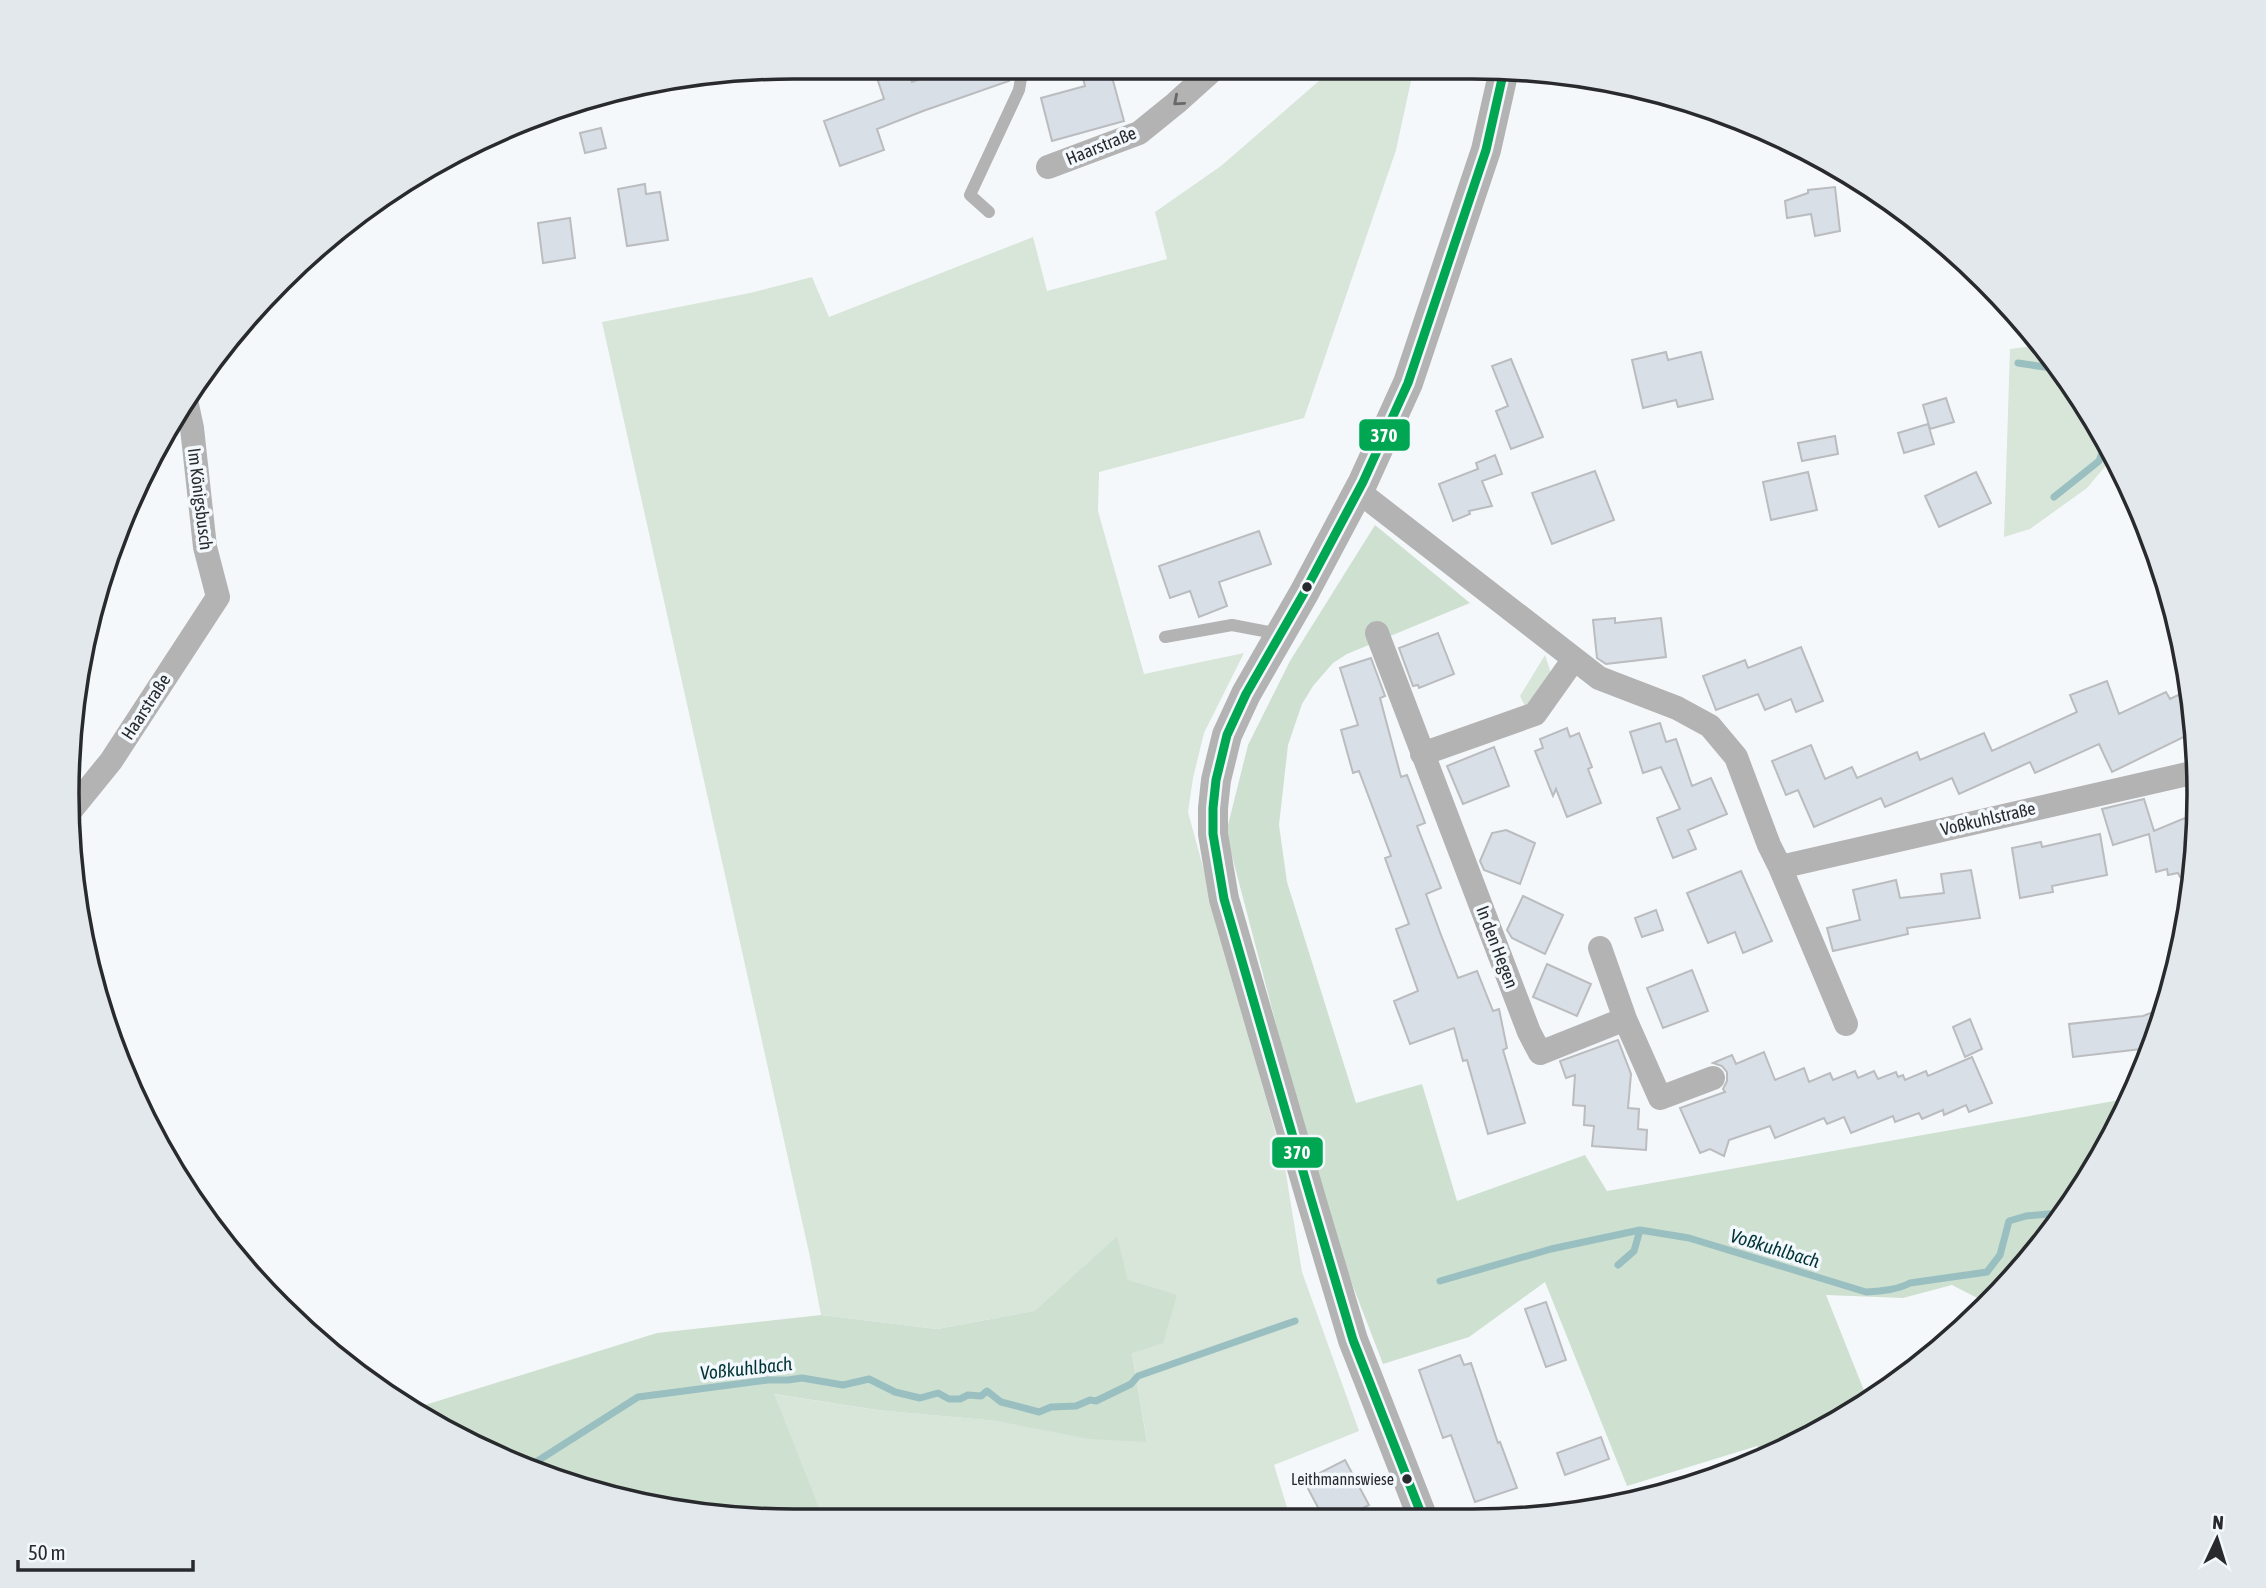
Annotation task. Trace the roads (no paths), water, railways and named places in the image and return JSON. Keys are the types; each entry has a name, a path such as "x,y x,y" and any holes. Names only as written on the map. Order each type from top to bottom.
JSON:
{"street":[{"name":"Haarstraße","path":"1048,167 1139,133 1202,79"},
{"path":"1419,1509 1353,1340 1224,899 1213,834 1213,808 1216,780 1227,735 1246,694 1358,491 1408,383 1486,150 1502,80"},
{"name":"Im Königsbusch","path":"189,413 205,547 218,597"},
{"path":"1358,491 1599,678 1677,708 1710,726 1735,757 1769,845 1846,1024"},
{"name":"Haarstraße","path":"79,800 111,761 218,597"},
{"name":"In den Hegen","path":"1377,633 1529,1032 1540,1053 1625,1019"},
{"path":"1422,754 1535,714 1574,659"},
{"name":"Voßkuhlstraße","path":"1780,867 2187,774"},
{"path":"1600,948 1625,1019 1660,1098 1713,1078"}],"lane":[{"path":"989,212 970,195 1019,90 1021,79"},
{"path":"1165,637 1232,625 1281,634"}],"waterway":[{"path":"2018,363 2045,367"},
{"path":"2054,497 2099,461 2101,455"},
{"name":"Voßkuhlbach","path":"1440,1281 1551,1249 1640,1230 1689,1238 1866,1292 1883,1291 1910,1283 1987,1272 2000,1255 2009,1221 2050,1214"},
{"path":"1618,1265 1634,1251 1640,1230"},
{"name":"Voßkuhlbach","path":"537,1461 638,1397 768,1380 802,1378 843,1385 869,1379 895,1392 920,1398 938,1393 949,1399 960,1399 968,1395 981,1396 987,1391 1001,1402 1039,1412 1051,1407 1076,1406 1090,1400 1096,1401 1131,1384 1138,1376 1295,1321"}],"place":[{"name":"Leithmannswiese","path":"1407,1479"}]}
